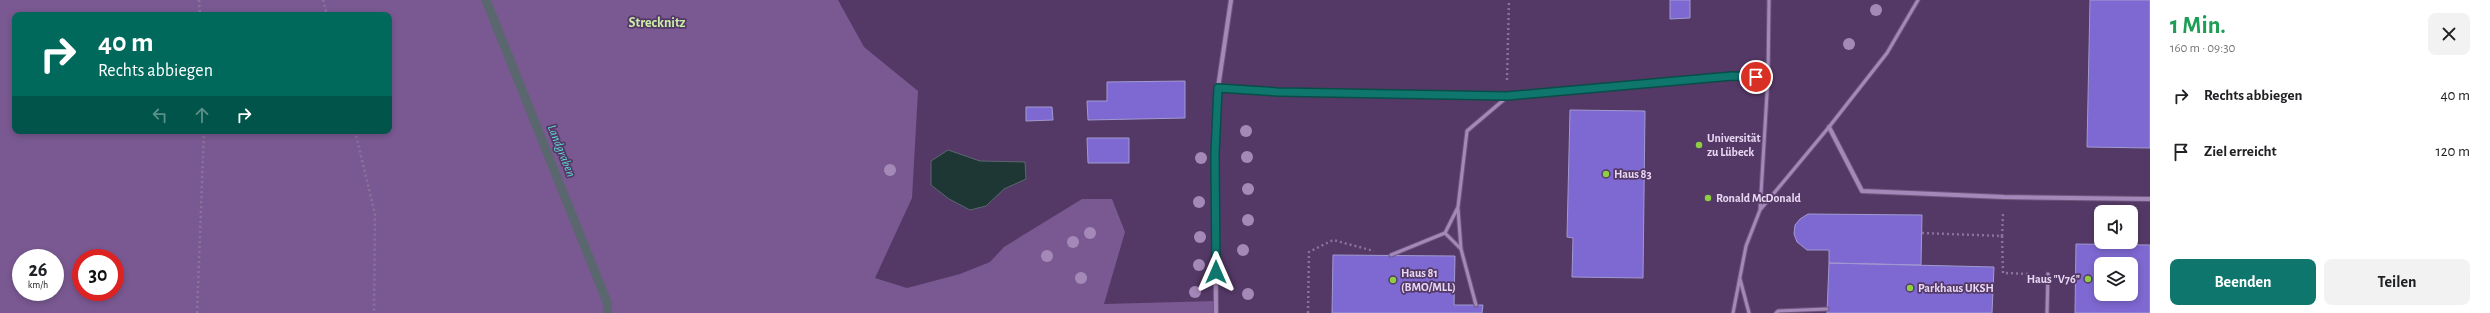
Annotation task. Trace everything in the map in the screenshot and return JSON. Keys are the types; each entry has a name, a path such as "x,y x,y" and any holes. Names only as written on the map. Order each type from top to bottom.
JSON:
{"street":[{"path":"1216,313 1215,154 1218,88 1231,0"},
{"path":"1829,127 1862,191 2004,197 2150,198"}],"lane":[{"path":"1733,313 1746,246 1760,210 1768,77 1769,0"},
{"path":"1760,210 1829,127 1886,53 1918,0"},
{"path":"1218,88 1278,92 1507,96 1732,76 1768,77"},
{"path":"1476,305 1462,249 1458,207 1468,131 1507,96"},
{"path":"1391,255 1445,233 1458,207"},
{"path":"1445,233 1462,249"},
{"path":"2047,313 2048,274"},
{"path":"1740,277 1749,313"},
{"path":"1776,313 1778,311 1827,309"}],"path":[{"path":"199,0 200,12"},
{"path":"323,0 326,12"},
{"path":"1507,96 1509,0"},
{"path":"197,313 204,134"},
{"path":"356,134 375,214 374,313"},
{"path":"2004,197 2002,236 2003,274 2048,274"},
{"path":"1922,234 2002,236"},
{"path":"1308,313 1309,252 1333,240 1391,255"}],"shaded area":[{"path":"0,0 838,0 864,47 918,91 912,198 875,278 907,288 960,274 990,262 1004,247 1082,199 1112,199 1125,232 1104,304 1216,301 1216,313 0,313"},
{"path":"948,150 980,161 1025,162 1026,179 1004,189 986,206 970,210 949,199 931,185 931,161"}],"building":[{"path":"1670,0 1690,0 1690,18 1670,19"},
{"path":"2090,0 2150,0 2150,148 2087,147"},
{"path":"1185,81 1185,118 1088,120 1087,101 1107,101 1107,82"},
{"path":"1026,107 1052,107 1053,120 1026,121"},
{"name":"Haus 83","path":"1570,110 1645,111 1643,278 1572,277 1573,238 1567,237"},
{"path":"1087,138 1129,138 1129,163 1088,163"},
{"path":"1808,214 1922,215 1921,265 1829,263 1829,250 1807,250 1797,242 1794,234 1795,225 1800,219"},
{"name":"Haus \"V76\"","path":"2076,244 2094,244 2094,249 2138,249 2138,245 2150,245 2150,313 2075,313"},
{"name":"Haus 81 (BMO/MLL)","path":"1333,255 1455,256 1454,305 1483,305 1482,313 1332,313"},
{"name":"Parkhaus UKSH","path":"1829,263 1994,267 1992,313 1827,313"}],"waterway":[{"name":"Landgraben","path":"486,0 607,302 608,313"}],"place":[{"name":"Universität zu Lübeck","path":"1699,145"},
{"name":"Haus 83","path":"1606,174"},
{"name":"Ronald McDonald","path":"1708,198"},
{"name":"Haus \"V76\"","path":"2088,279"},
{"name":"Haus 81 (BMO/MLL)","path":"1393,280"},
{"name":"Parkhaus UKSH","path":"1910,288"}],"district":[{"name":"Strecknitz","path":"657,23"}],"route":[{"path":"1216,272 1215,154 1218,88 1278,92 1507,96 1615,88 1732,76 1756,77"}]}
